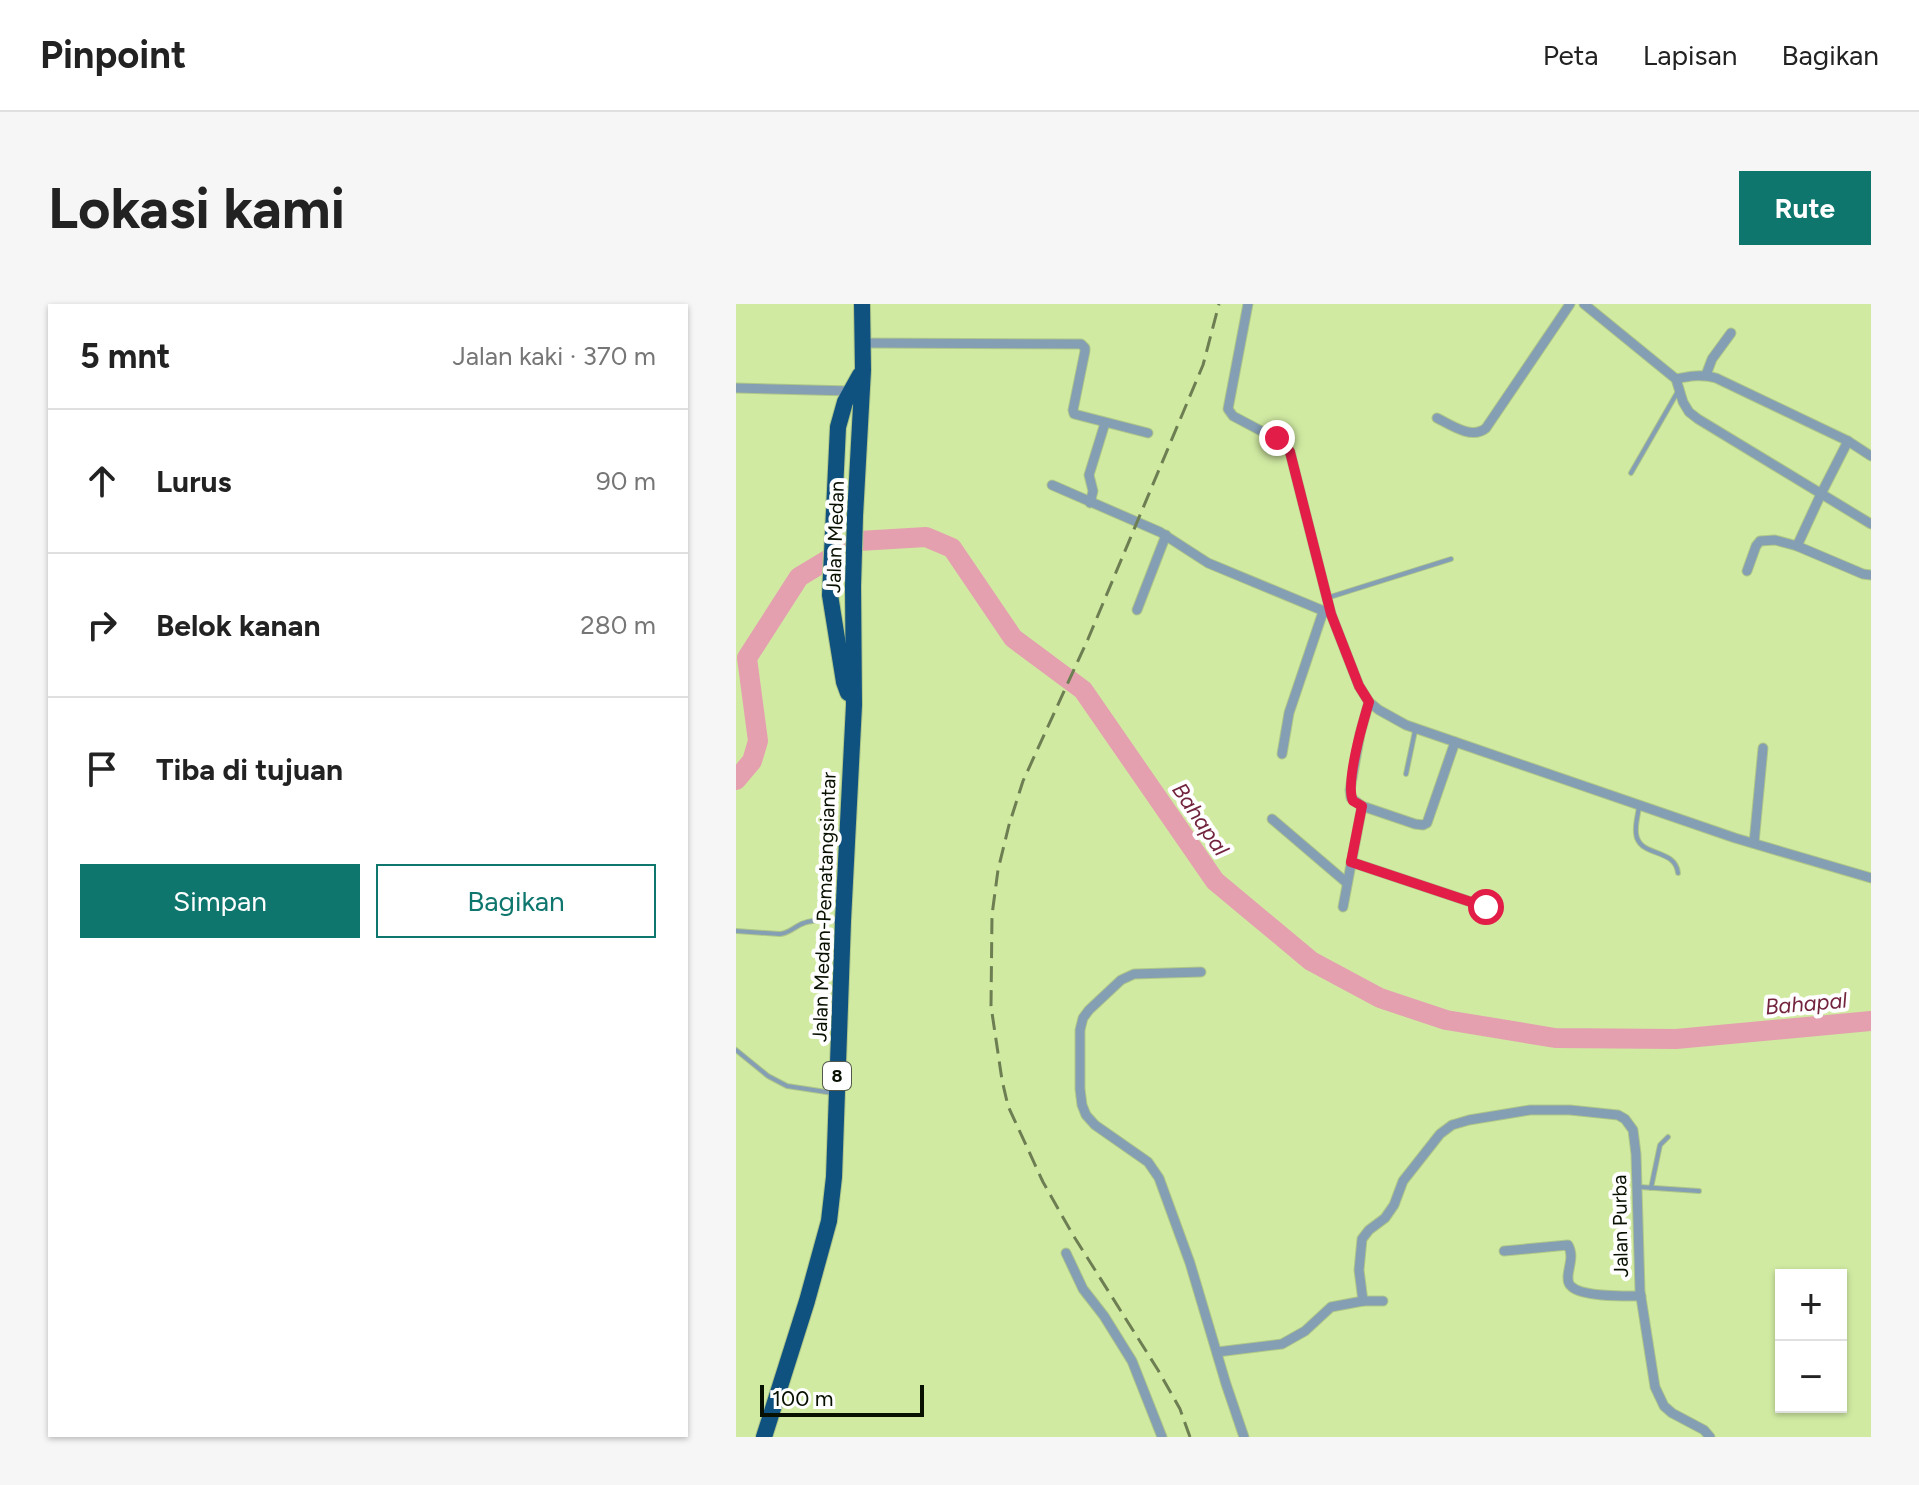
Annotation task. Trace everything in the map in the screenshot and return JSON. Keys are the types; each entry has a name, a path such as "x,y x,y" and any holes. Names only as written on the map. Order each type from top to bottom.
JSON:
{"highway":[{"name":"8","path":"854,705 844,682 830,595 838,427 845,402 863,370 862,304"},
{"name":"Jalan Medan","path":"854,705 853,586 863,370"},
{"name":"Jalan Medan-Pematangsiantar","path":"764,1437 829,1221 834,1177 854,705"}],"street":[{"path":"1248,304 1228,409 1233,416 1282,442 1290,452 1327,598 1327,613 1289,713 1282,754"},
{"path":"1437,418 1470,433 1477,434 1486,428 1570,304"},
{"path":"1584,304 1676,379 1689,412 1698,419 1871,524"},
{"path":"1706,375 1712,359 1731,333"},
{"path":"864,343 1081,344 1085,351 1073,412 1077,417 1148,433"},
{"path":"1676,379 1693,375 1716,378 1848,441 1871,456"},
{"path":"736,388 851,391"},
{"path":"1090,503 1093,491 1089,475 1105,423"},
{"path":"1797,546 1848,441"},
{"path":"1052,485 1166,535 1208,563 1327,613 1359,686 1369,702 1393,719 1639,805 1871,878"},
{"path":"1137,610 1166,535"},
{"path":"1747,571 1760,541 1775,540 1871,575"},
{"path":"1369,702 1350,790 1353,801 1362,806 1415,824 1427,823 1455,742"},
{"path":"1754,843 1763,748"},
{"path":"1343,907 1362,806"},
{"path":"1272,819 1347,883"},
{"path":"1351,862 1486,907"},
{"path":"1201,972 1134,974 1121,980 1089,1010 1080,1030 1080,1089 1086,1115 1095,1125 1148,1162 1159,1178 1190,1263 1244,1437"},
{"name":"Jalan Purba","path":"1363,1301 1359,1270 1362,1239 1385,1218 1394,1205 1403,1181 1440,1134 1452,1125 1530,1110 1618,1115 1633,1130 1641,1296 1652,1374 1664,1406 1704,1430 1710,1437"},
{"path":"1504,1251 1565,1244 1571,1251 1568,1283 1571,1287 1592,1294 1641,1296"},
{"path":"1066,1253 1083,1289 1132,1361 1162,1437"},
{"path":"1217,1352 1282,1344 1305,1331 1331,1307 1383,1301"}],"lane":[{"path":"1631,473 1678,390"},
{"path":"1327,598 1451,559"},
{"path":"1406,774 1416,728"},
{"path":"1639,805 1638,842 1673,859 1678,873"},
{"path":"736,931 786,934 804,923 843,921"},
{"path":"736,1050 768,1076 787,1086 837,1094"},
{"path":"1651,1188 1660,1145 1668,1137"},
{"path":"1637,1187 1699,1191"}],"waterway":[{"name":"Bahapal","path":"736,780 752,761 758,741 747,658 799,577 859,541 926,537 952,548 1013,638 1083,690 1215,881 1311,961 1380,998 1446,1020 1555,1038 1676,1039 1871,1021"}],"railway":[{"path":"1190,1437 1180,1409 1158,1370 1043,1182 1008,1106 991,1006 992,915 998,870 1023,781 1088,639 1203,365 1219,304"}],"route":[{"path":"1277,438 1290,452 1331,614 1359,686 1369,702 1350,790 1353,801 1362,806 1351,862 1486,907"}]}
